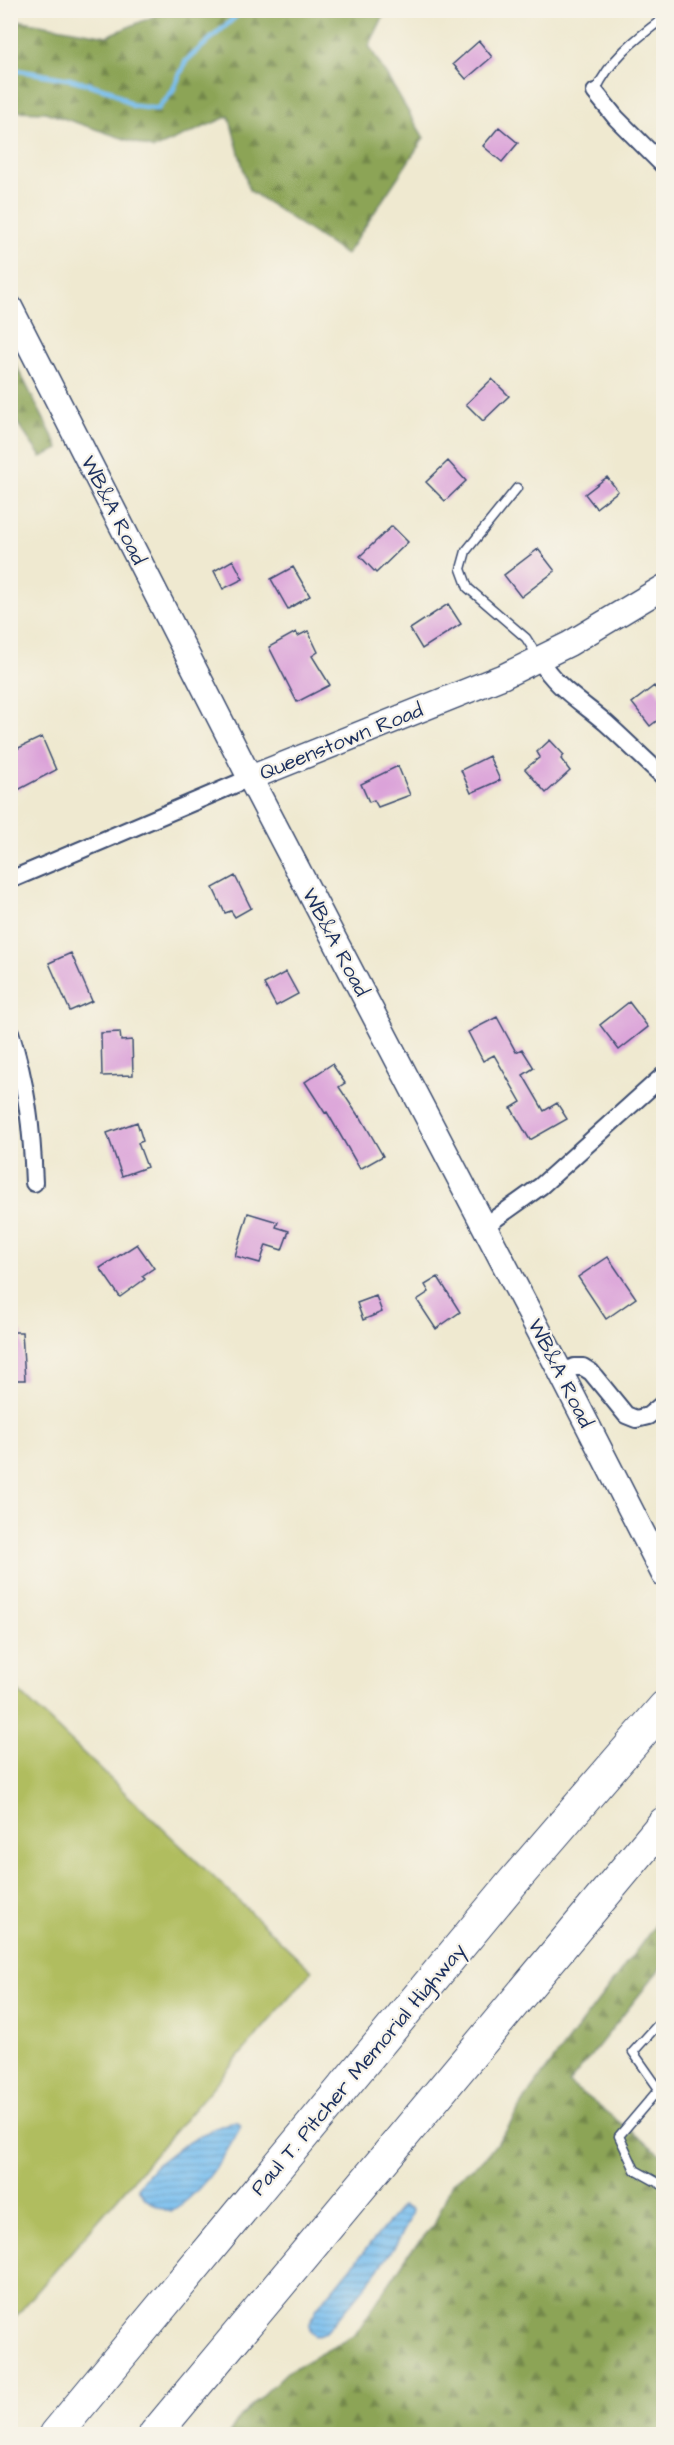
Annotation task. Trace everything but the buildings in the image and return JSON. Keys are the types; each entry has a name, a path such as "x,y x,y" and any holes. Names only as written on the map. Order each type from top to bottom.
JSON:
{"highway":[{"name":"Paul T. Pitcher Memorial Highway","path":"56,2434 513,1881 663,1707"},
{"path":"155,2434 663,1823"}],"street":[{"path":"595,92 616,118 663,166"},
{"name":"WB&A Road","path":"10,307 250,778 485,1226 663,1575"},
{"name":"Queenstown Road","path":"10,880 250,778 540,660 663,587"},
{"path":"540,660 547,673 559,685 607,725 663,777"},
{"path":"10,1032 20,1061 30,1112 34,1183"},
{"path":"485,1226 541,1186 663,1075"},
{"path":"561,1373 574,1367 583,1367 591,1372 626,1415 636,1419 648,1416 663,1403"}],"lane":[{"path":"595,92 604,73 616,58 632,42 663,18"},
{"path":"517,488 466,551 461,569 468,588 526,638 540,660"},
{"path":"663,2018 633,2052 659,2089 620,2136 635,2170 663,2186"}],"path":[{"path":"10,2267 15,2273 15,2280 10,2285"}],"green space":[{"path":"169,10 386,11 369,46 424,138 346,255 249,190 229,116 154,149 45,112 11,111 11,19 107,36"},
{"path":"11,355 59,449 41,457 11,414"},
{"path":"11,1684 312,1971 11,2322"},
{"path":"663,1915 663,1965 569,2083 663,2156 663,2434 229,2434 240,2417 287,2372 355,2335 410,2252 434,2225 452,2183 485,2158 506,2131 531,2090"}],"water":[{"path":"231,2122 238,2122 241,2126 228,2150 202,2185 182,2204 171,2212 156,2206 144,2197 138,2188 145,2177 166,2157 192,2140"},
{"path":"402,2206 412,2210 408,2223 388,2256 326,2332 315,2336 310,2331 310,2323 317,2308"}],"waterway":[{"path":"10,69 74,80 112,91 133,106 157,109 172,92 186,61 243,10"}]}
